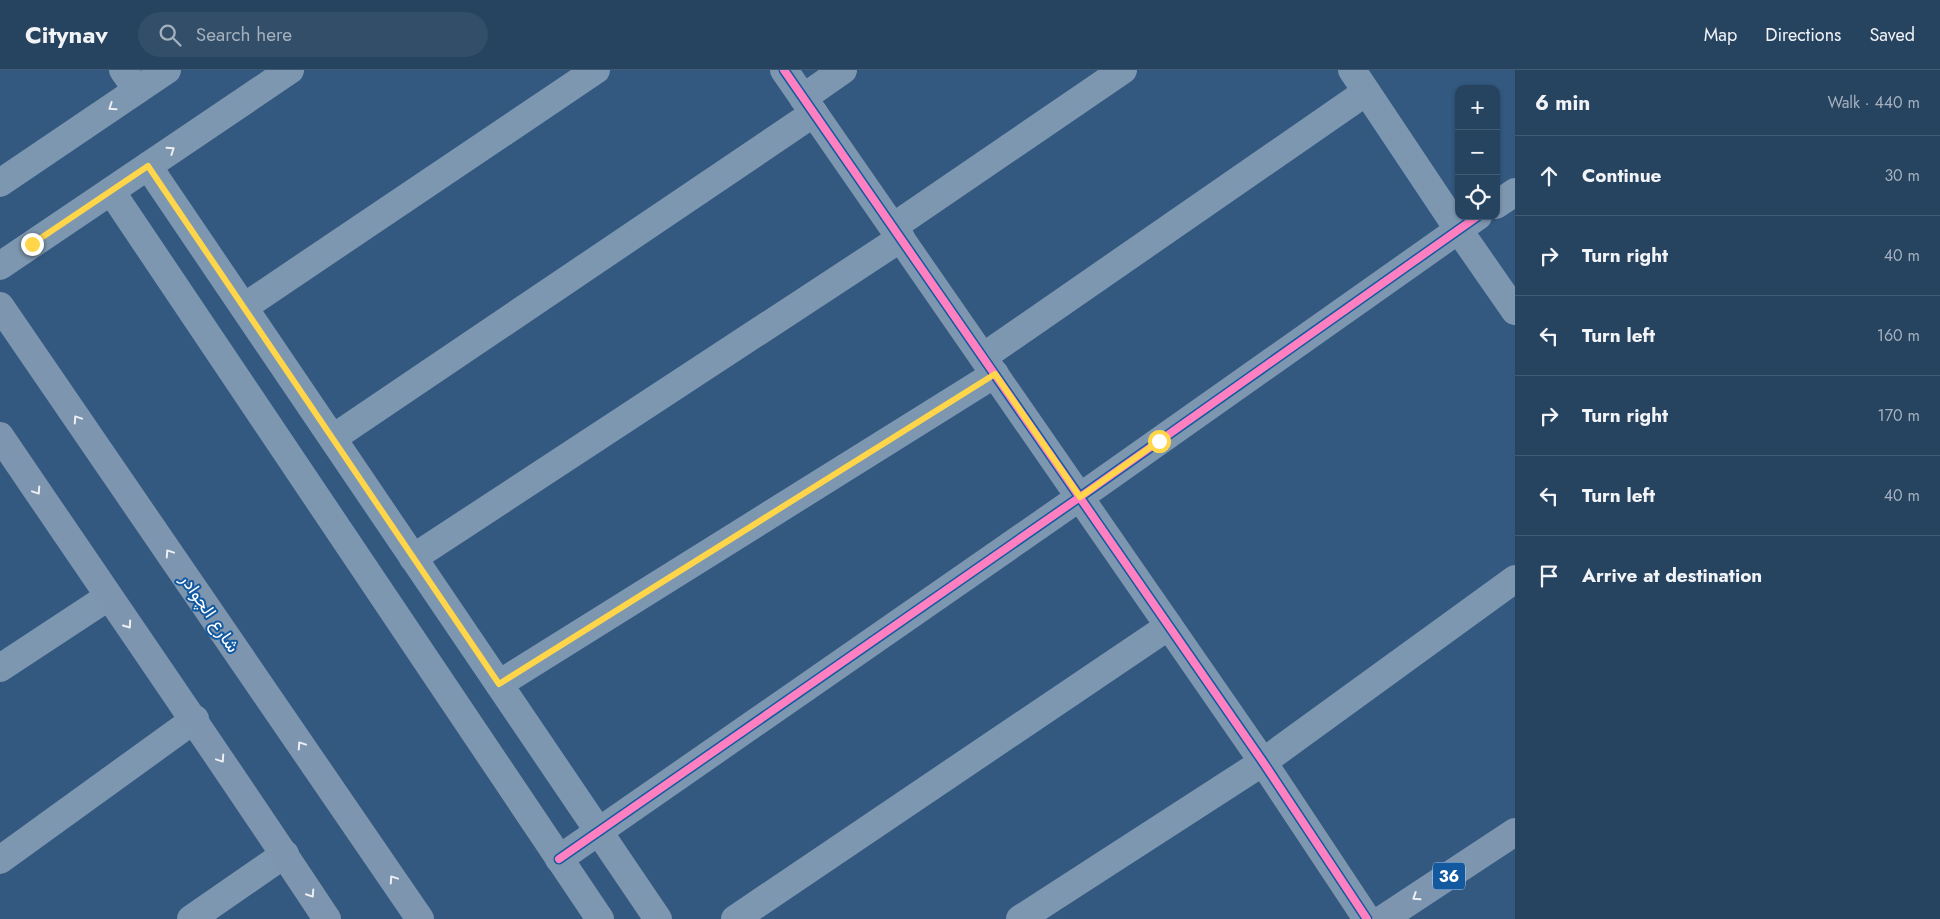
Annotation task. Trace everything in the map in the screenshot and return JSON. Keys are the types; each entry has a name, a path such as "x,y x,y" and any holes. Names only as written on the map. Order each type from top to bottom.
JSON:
{"main road":[{"name":"شارع الچوادر","path":"0,306 420,919"},
{"path":"5,452 195,719 327,919"},
{"name":"36","path":"1383,919 1515,832"}],"street":[{"path":"0,183 130,80 167,70"},
{"path":"0,266 290,70"},
{"path":"244,307 596,70"},
{"path":"784,70 1169,626 1368,919"},
{"path":"333,438 809,105 843,70"},
{"path":"413,558 897,233 1123,70"},
{"path":"499,684 989,366 1359,81 1468,223 1515,310"},
{"path":"148,166 658,919"},
{"path":"111,191 600,919"},
{"path":"1500,201 1515,192"},
{"path":"559,859 1080,497 1468,223"},
{"path":"1020,919 1262,762 1515,579"},
{"path":"0,668 108,597"},
{"path":"735,919 1169,626"},
{"path":"0,860 195,719"},
{"path":"191,919 285,854"}],"cycle path":[{"path":"784,70 1263,762 1367,919"},
{"path":"559,859 1080,497 1472,220"}],"route":[{"path":"32,244 148,166 499,684 995,374 1080,497 1159,441"}]}
